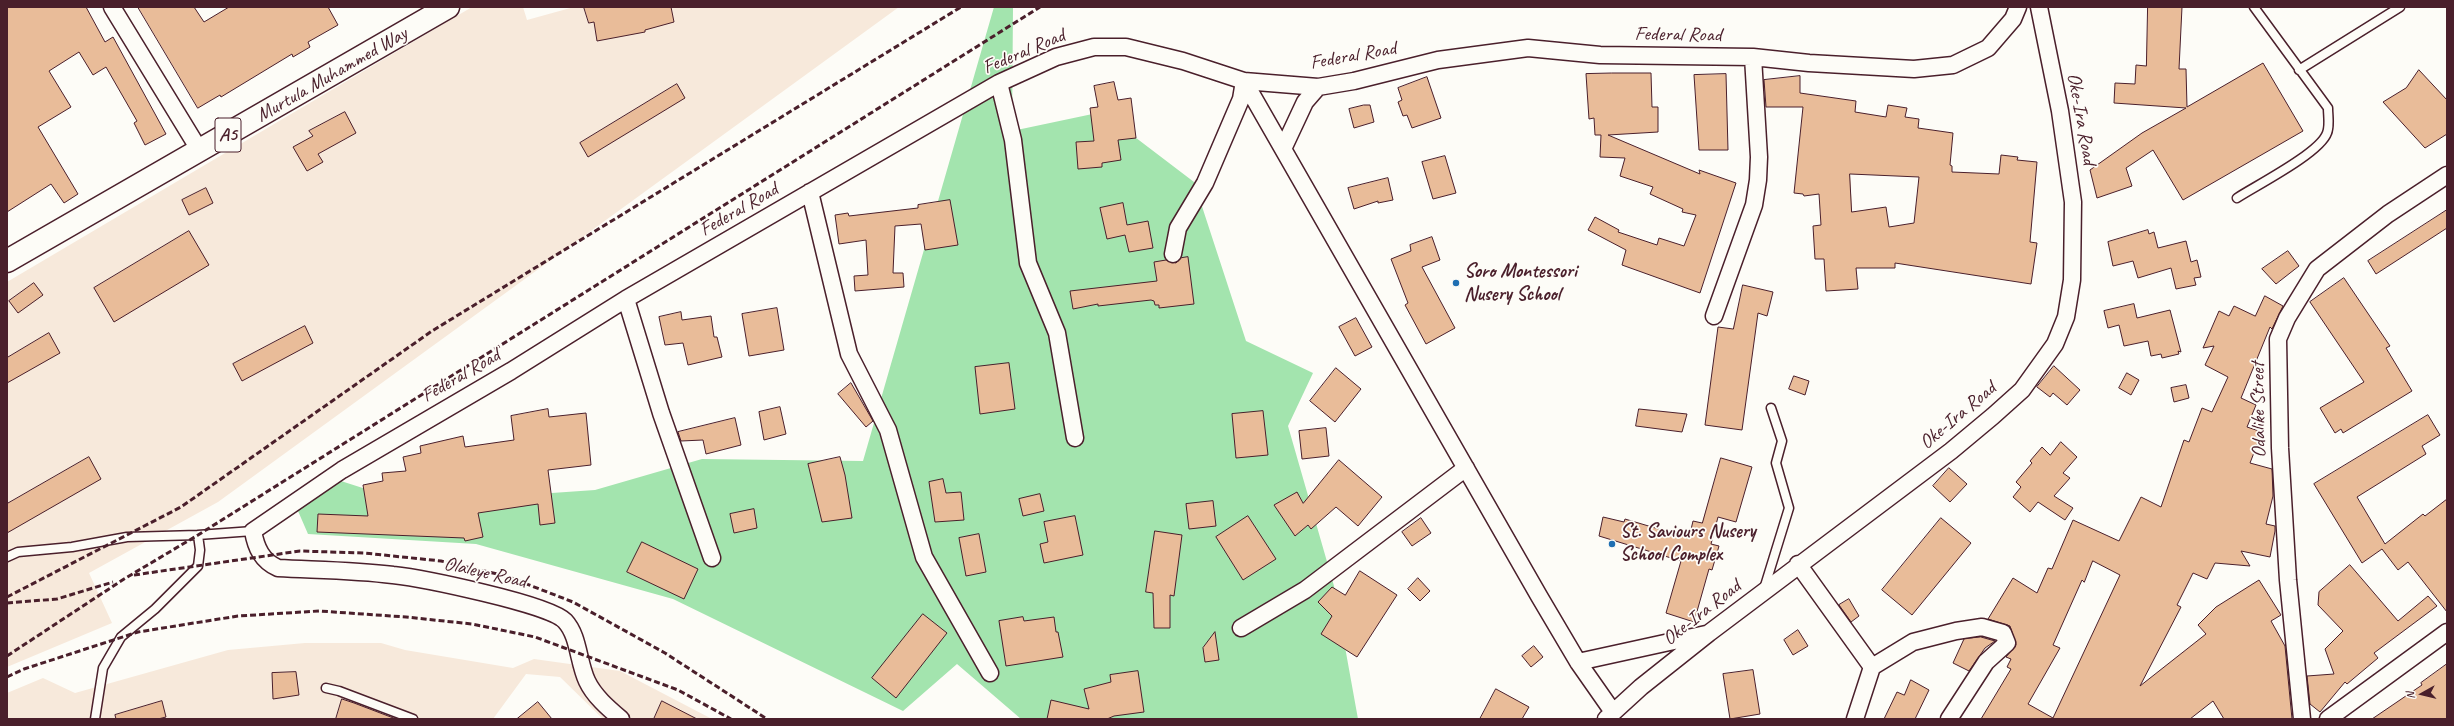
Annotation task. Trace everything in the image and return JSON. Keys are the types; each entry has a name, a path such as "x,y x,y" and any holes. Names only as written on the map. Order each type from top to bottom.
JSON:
{"main road":[{"name":"Murtula Muhammed Way","path":"7,261 200,151 444,8"}],"street":[{"path":"112,7 200,151"},
{"name":"Federal Road","path":"253,531 342,470 511,371 626,299 999,83 1056,57 1094,47 1126,47 1183,60 1244,81 1318,87 1354,81 1438,60 1528,48 1600,55 1753,57 1809,63 1914,69 1953,65 1988,48 2014,19 2018,7"},
{"name":"Oke-Ira Road","path":"1609,715 1798,564 1951,451 2022,390 2055,344 2066,317 2072,280 2073,202 2060,111 2039,7"},
{"path":"1714,316 1754,205 1757,186 1759,157 1753,57"},
{"path":"1244,81 1539,596 1609,715"},
{"path":"1173,254 1178,228 1183,216 1194,202 1204,183 1241,99 1244,81"},
{"path":"999,83 1013,140 1028,263 1057,333 1075,438"},
{"path":"1283,149 1305,102 1318,87"},
{"name":"Odalike Street","path":"2302,719 2288,580 2280,448 2278,339 2287,318 2317,270 2388,214 2447,175"},
{"path":"810,192 849,354 888,430 924,557 990,673"},
{"path":"626,299 661,413 712,558"},
{"path":"1241,628 1305,590 1394,521 1466,468"},
{"name":"Olaleye Road","path":"253,531 255,544 262,556 268,564 278,568 394,575 516,600 558,615 566,622 572,632 587,681 601,701 621,719"},
{"path":"1798,564 1872,667"},
{"path":"1855,719 1872,667 1913,642 1956,631 1982,627 2003,633 2007,643 1986,662 1949,719"},
{"path":"2328,719 2447,632"},
{"path":"1578,662 1709,634"}],"lane":[{"path":"2237,198 2318,148 2327,133 2328,108 2254,7"},
{"path":"2300,70 2400,7"},
{"path":"1763,592 1789,508 1776,463 1782,441 1771,408"},
{"path":"7,557 18,552 72,547 127,536 198,535 253,531"},
{"path":"94,719 103,668 121,637 155,609 198,566 200,550 198,535"},
{"path":"326,688 339,691 412,719"}],"shaded area":[{"path":"472,7 523,7 527,20 574,7 899,7 218,502 89,573 112,623 7,667 7,282"},
{"path":"305,643 381,643 405,650 513,668 534,659 620,671 712,719 603,719 560,677 526,674 493,719 7,719 7,693 43,678 75,693 228,650"}],"green space":[{"path":"994,7 1013,7 1012,131 1102,112 1194,182 1246,341 1313,373 1288,426 1334,586 1358,719 1021,719 957,664 903,711 673,599 476,544 308,534 298,511 319,474 369,490 494,497 595,490 702,459 863,461"}],"building":[{"path":"7,7 86,7 105,42 113,37 166,134 145,145 134,123 137,121 106,67 93,75 79,52 49,71 71,107 38,127 78,194 64,203 51,184 7,212"},
{"path":"138,7 194,7 204,22 229,7 328,7 338,25 308,42 310,47 293,57 292,54 221,97 220,95 198,108"},
{"path":"584,7 671,7 674,22 645,30 645,32 597,41 594,22 589,23"},
{"path":"2148,7 2182,7 2179,69 2186,69 2187,107 2263,63 2303,131 2183,200 2153,150 2126,168 2132,186 2097,198 2090,170 2142,133 2186,108 2114,103 2115,83 2135,84 2136,65 2146,66"},
{"path":"2419,70 2447,100 2447,134 2425,148 2383,102 2406,88"},
{"path":"1651,73 1652,107 1658,107 1658,132 1608,135 1700,174 1699,170 1736,183 1700,293 1622,265 1626,250 1588,230 1595,217 1619,230 1618,232 1657,245 1659,238 1684,246 1696,215 1682,212 1683,209 1650,194 1653,187 1620,176 1625,158 1600,157 1601,135 1595,135 1594,118 1589,119 1586,74"},
{"path":"1726,74 1728,150 1699,150 1694,75"},
{"path":"1800,76 1800,93 1856,101 1855,112 1886,117 1888,105 1907,108 1905,117 1919,119 1918,128 1953,133 1950,165 1952,166 1952,172 1999,174 2001,155 2018,157 2017,160 2037,162 2030,242 2037,243 2031,284 1895,263 1895,268 1856,268 1858,289 1826,291 1824,259 1815,259 1813,226 1821,225 1819,194 1804,196 1803,194 1794,193 1803,107 1766,107 1764,80","holes":["1850,174 1919,177 1914,223 1889,227 1886,207 1852,212"]},
{"path":"1427,77 1441,118 1412,128 1407,115 1403,116 1398,102 1402,100 1398,88"},
{"path":"1114,82 1118,100 1131,98 1136,138 1118,140 1121,160 1102,163 1102,167 1078,169 1076,142 1094,141 1090,108 1098,107 1094,86"},
{"path":"677,84 685,98 588,157 580,143"},
{"path":"1370,105 1374,122 1354,128 1349,109"},
{"path":"345,112 356,133 318,154 323,162 307,171 293,147 313,136 309,131"},
{"path":"1445,156 1456,193 1433,199 1422,162"},
{"path":"1388,178 1393,200 1378,203 1378,201 1354,209 1348,188"},
{"path":"206,188 213,203 189,215 182,200"},
{"path":"950,200 958,245 925,250 921,224 895,226 893,273 903,273 904,287 855,291 854,276 868,275 866,240 839,244 835,215 848,213 849,216 918,208 918,205"},
{"path":"1123,203 1127,225 1148,221 1153,248 1129,252 1125,235 1107,239 1100,208"},
{"path":"2447,210 2447,228 2376,274 2368,261"},
{"path":"2148,230 2149,234 2154,232 2158,248 2186,241 2191,262 2197,260 2201,277 2194,278 2196,285 2176,289 2171,268 2138,278 2133,261 2113,266 2108,242"},
{"path":"189,231 209,265 114,322 94,288"},
{"path":"1432,237 1440,260 1422,267 1455,328 1426,344 1405,305 1408,303 1391,259 1411,251 1410,245"},
{"path":"2288,251 2299,266 2276,284 2262,269"},
{"path":"1188,257 1194,304 1159,308 1159,305 1155,305 1154,301 1151,300 1098,306 1098,304 1073,309 1070,291 1157,281 1154,262 1166,260 1176,263 1181,258"},
{"path":"2344,278 2390,346 2386,348 2412,391 2343,433 2341,429 2335,433 2320,408 2364,382 2310,302"},
{"path":"34,283 43,295 18,313 9,301"},
{"path":"1743,285 1773,292 1767,316 1758,313 1742,430 1705,425 1718,327 1733,329"},
{"path":"2265,296 2283,306 2272,329 2270,327 2241,398 2256,405 2247,427 2262,432 2250,463 2272,469 2273,496 2266,524 2275,526 2270,557 2241,551 2250,566 2215,563 2207,579 2193,573 2177,605 2181,607 2140,686 2206,634 2198,625 2216,607 2259,580 2281,615 2271,621 2285,646 2292,719 2224,719 2213,701 2190,719 1981,719 2011,669 2007,667 2011,659 2006,657 2016,645 2010,626 1988,619 2013,578 2037,593 2048,568 2052,569 2073,520 2119,541 2141,497 2161,507 2184,440 2189,442 2202,408 2212,412 2228,377 2205,365 2214,346 2203,348 2219,311 2229,316 2234,306 2255,316","holes":["2093,561 2120,575 2053,718 2028,704 2060,648 2053,645 2082,580 2084,582"]},
{"path":"2134,304 2137,318 2170,310 2181,352 2178,351 2179,354 2162,358 2161,354 2151,356 2148,341 2124,346 2119,325 2108,328 2104,311"},
{"path":"777,308 784,350 749,356 742,314"},
{"path":"681,312 682,320 711,316 714,337 717,337 722,357 688,365 683,343 665,345 659,317"},
{"path":"1356,318 1372,347 1355,356 1339,327"},
{"path":"305,326 313,343 242,381 233,364"},
{"path":"49,333 60,353 7,383 7,358"},
{"path":"1009,363 1015,409 980,414 975,367"},
{"path":"2054,366 2080,390 2067,405 2053,393 2050,397 2037,387"},
{"path":"1336,368 1361,389 1335,422 1310,401"},
{"path":"2127,373 2139,380 2131,395 2119,388"},
{"path":"1794,376 1809,381 1805,395 1789,389"},
{"path":"851,383 873,421 866,427 838,394"},
{"path":"2186,385 2189,398 2174,402 2171,388"},
{"path":"780,407 786,434 764,440 759,412"},
{"path":"548,409 549,417 586,413 591,465 548,470 555,523 540,525 538,504 478,513 483,537 465,541 464,538 317,532 318,514 368,516 363,485 383,481 382,473 406,471 403,457 421,453 420,446 463,436 465,447 514,440 511,416"},
{"path":"1639,409 1687,414 1682,432 1636,426"},
{"path":"1263,411 1268,455 1236,458 1232,414"},
{"path":"2428,415 2440,435 2422,446 2426,454 2357,497 2385,544 2423,514 2425,516 2447,499 2447,612 2408,562 2398,570 2382,549 2362,563 2314,484"},
{"path":"735,418 741,445 706,454 703,440 681,441 678,432"},
{"path":"1326,428 1329,456 1302,459 1299,431"},
{"path":"2061,442 2077,457 2063,473 2070,478 2054,496 2073,508 2065,520 2038,502 2030,512 2013,497 2021,487 2016,482 2032,463 2030,461 2042,447 2050,455"},
{"path":"89,457 101,479 7,533 7,504"},
{"path":"840,457 845,475 852,518 822,522 808,464"},
{"path":"1721,458 1752,467 1736,522 1718,517 1711,544 1719,546 1712,570 1709,569 1694,622 1666,613 1681,561 1599,536 1603,517 1624,522 1625,519 1689,538 1693,521 1702,523"},
{"path":"1339,460 1382,497 1358,526 1336,507 1311,529 1308,525 1295,536 1274,505 1297,492 1303,503"},
{"path":"1949,468 1967,484 1950,502 1933,486"},
{"path":"943,479 946,493 961,492 964,520 935,522 929,482"},
{"path":"1040,494 1044,511 1023,516 1019,499"},
{"path":"1213,501 1216,526 1189,529 1186,504"},
{"path":"754,509 757,528 734,533 730,514"},
{"path":"1075,516 1083,555 1044,563 1040,544 1048,542 1044,522"},
{"path":"1248,516 1276,559 1243,580 1216,537"},
{"path":"1421,518 1431,533 1412,546 1402,532"},
{"path":"1941,518 1971,543 1912,615 1882,590"},
{"path":"1155,531 1182,535 1174,596 1170,595 1170,628 1154,628 1153,593 1146,592"},
{"path":"979,534 986,572 966,576 959,538"},
{"path":"642,542 698,569 684,599 627,572"},
{"path":"2350,565 2398,621 2428,596 2437,606 2374,653 2378,658 2347,684 2345,682 2320,712 2310,704 2307,676 2334,674 2325,649 2343,631 2318,605 2319,592"},
{"path":"1360,571 1397,595 1357,657 1321,634 1332,616 1318,602 1332,587 1345,595"},
{"path":"1418,578 1430,591 1420,601 1408,589"},
{"path":"1849,599 1859,616 1851,622 1839,605"},
{"path":"923,614 947,633 896,698 872,678"},
{"path":"1023,617 1024,621 1054,617 1056,632 1058,632 1063,657 1006,666 999,621"},
{"path":"1798,630 1808,646 1793,655 1784,640"},
{"path":"1215,632 1219,660 1205,662 1203,648"},
{"path":"1981,637 1995,641 1985,648 1969,671 1953,663 1964,639"},
{"path":"1534,646 1543,657 1531,667 1522,656"},
{"path":"2447,664 2447,719 2372,719 2422,685 2421,683"},
{"path":"1753,670 1760,714 1730,719 1723,674"},
{"path":"1138,671 1144,712 1114,716 1107,719 1047,719 1051,700 1089,709 1084,689 1111,682 1110,675"},
{"path":"296,672 299,695 273,699 272,673"},
{"path":"1911,680 1929,690 1915,719 1884,719 1897,692 1904,695"},
{"path":"1496,689 1529,707 1522,719 1480,719"},
{"path":"342,699 354,703 396,719 336,719"},
{"path":"162,701 166,717 158,719 116,719 115,715"},
{"path":"662,701 697,719 654,719"},
{"path":"538,702 552,719 517,719"}],"railway":[{"path":"7,597 181,507 432,331 961,7"},
{"path":"7,656 124,579 198,535 1040,7"},
{"path":"134,575 300,551 364,553 441,561 506,576 573,602 665,653 767,719"},
{"path":"7,603 57,599 113,582"},
{"path":"7,677 24,669 138,632 238,616 319,611 406,617 472,624 535,637 678,690 731,719"}],"place":[{"name":"Soro Montessori Nusery School","path":"1456,283"},
{"name":"St. Saviours Nusery School Complex","path":"1612,544"}]}
